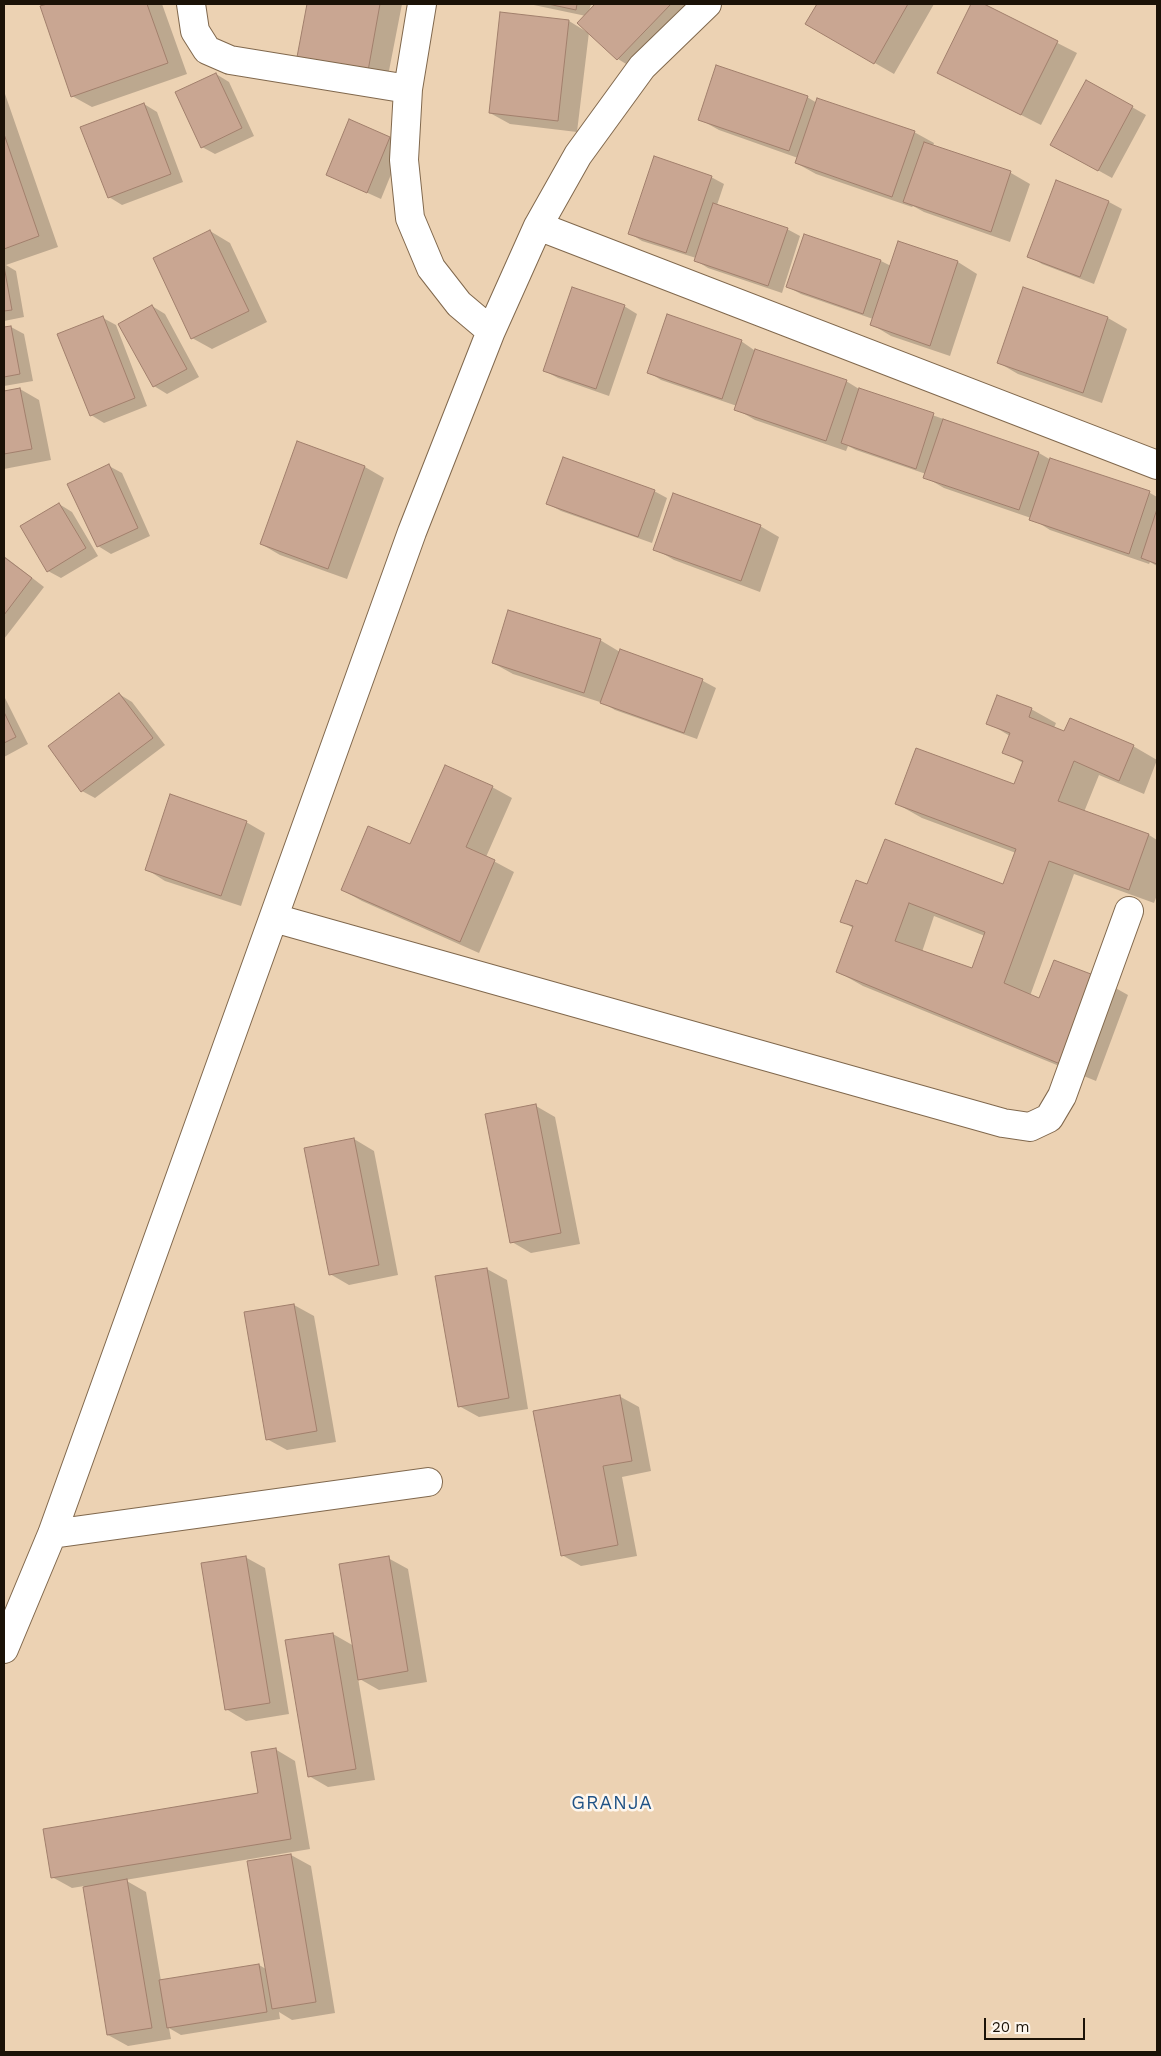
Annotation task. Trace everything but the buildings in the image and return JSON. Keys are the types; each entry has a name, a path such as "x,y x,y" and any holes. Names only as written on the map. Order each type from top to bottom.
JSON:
{"street":[{"path":"191,4 195,31 207,50 230,60 408,89"},
{"path":"422,4 408,89 404,160 410,218 431,268 459,304 491,331"},
{"path":"4,1649 52,1534 412,532 491,331 538,226 578,155 642,67 707,4"},
{"path":"538,226 1157,465"},
{"path":"274,918 1003,1124 1030,1128 1049,1118 1062,1096 1130,911"},
{"path":"52,1534 428,1482"}],"district":[{"name":"GRANJA","path":"612,1803"}]}
